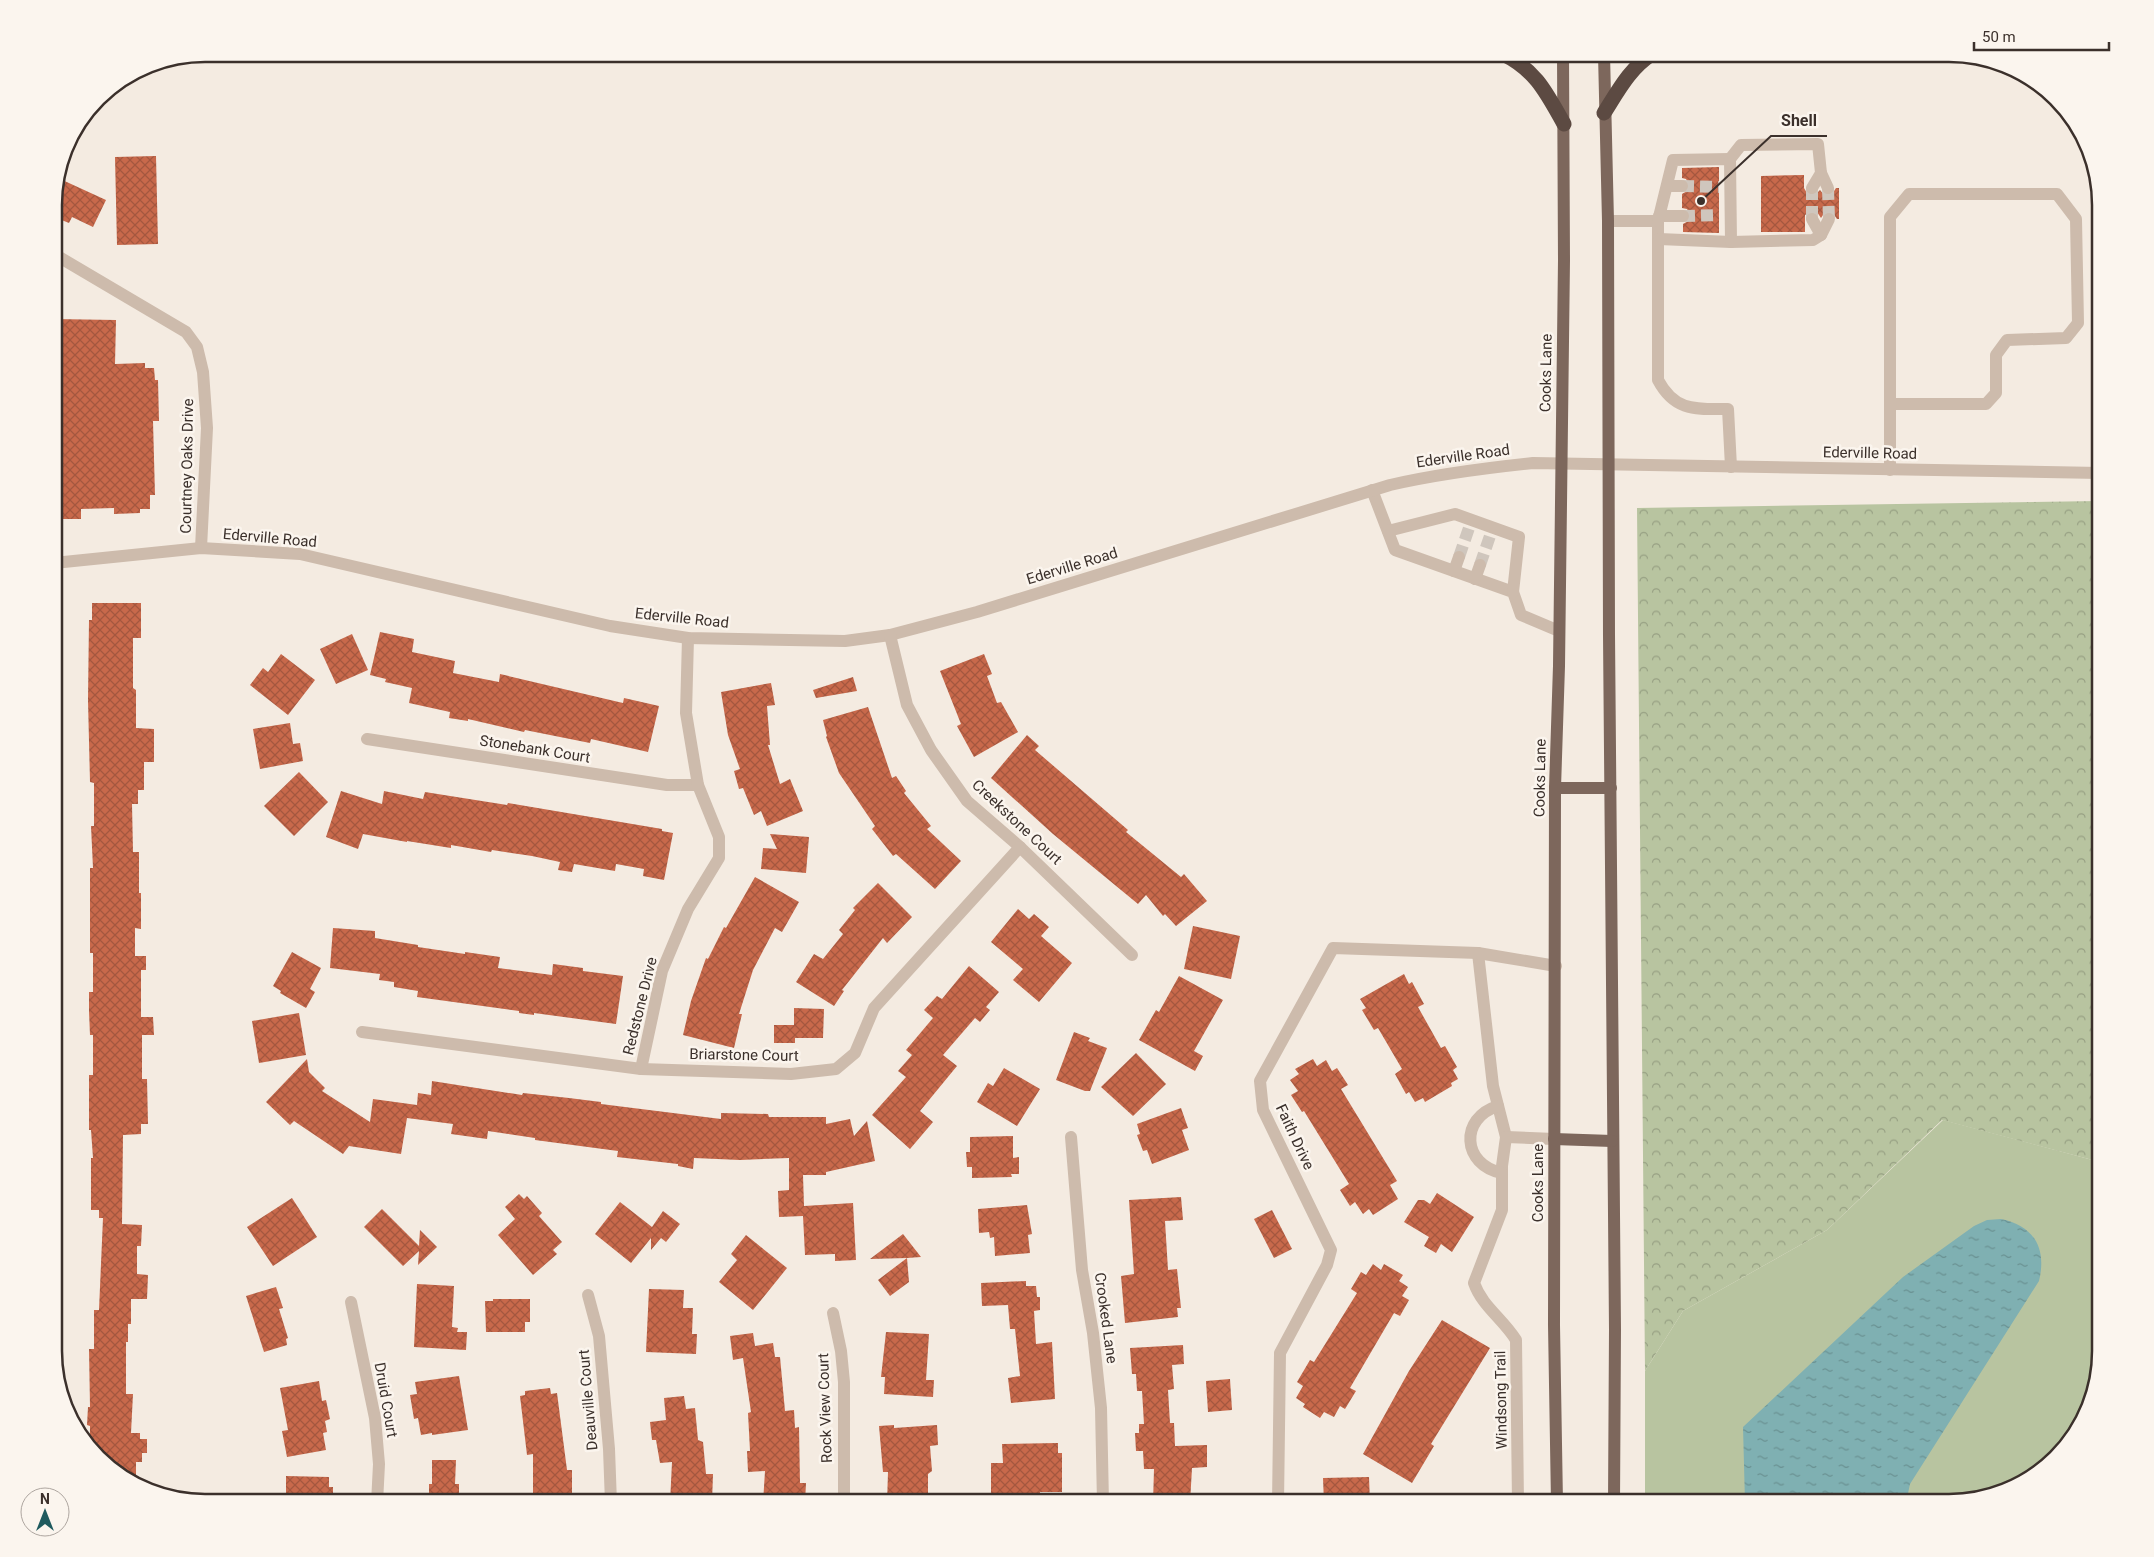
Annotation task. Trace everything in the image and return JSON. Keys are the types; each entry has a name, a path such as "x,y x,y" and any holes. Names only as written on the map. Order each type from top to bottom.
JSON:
{"highway":[{"path":"1517,62 1528,69 1546,91 1564,124"},
{"path":"1604,113 1640,62"}],"main road":[{"name":"Cooks Lane","path":"1557,1494 1554,1325 1555,788 1561,464 1563,62"},
{"path":"1604,62 1608,222 1612,1141 1615,1329 1614,1494"},
{"path":"1555,788 1611,788"},
{"path":"1554,1139 1612,1141"}],"street":[{"path":"1731,242 1725,215 1725,186 1730,159 1741,145 1818,144 1821,173 1828,188"},
{"path":"1730,159 1673,160 1659,219 1658,380 1664,393 1679,405 1697,408 1728,408 1731,467"},
{"path":"1812,188 1821,173"},
{"path":"1666,186 1682,186"},
{"path":"1890,404 1986,404 1996,393 1996,355 2007,340 2066,338 2078,323 2076,219 2057,194 1909,194 1890,217 1890,404 1890,470"},
{"path":"1608,222 1683,216"},
{"path":"1812,219 1821,235"},
{"path":"1659,239 1731,242 1814,240 1821,235 1829,219"},
{"name":"Courtney Oaks Drive","path":"63,259 186,332 197,348 203,372 207,428 201,548"},
{"name":"Ederville Road","path":"63,561 201,548 300,554 610,626 688,638 845,641 890,635 977,612 1372,490 1427,476 1533,463 2092,473"},
{"path":"1372,490 1395,550 1512,592"},
{"path":"1388,531 1455,514 1492,530 1519,537 1512,592 1521,615 1559,630"},
{"path":"1454,571 1459,557"},
{"path":"1475,579 1480,565"},
{"name":"Creekstone Court","path":"890,635 907,705 931,750 967,801 1020,847 1132,955"},
{"name":"Redstone Drive","path":"641,1069 662,971 688,909 719,858 719,837 698,785 686,713 688,638"},
{"name":"Stonebank Court","path":"367,739 667,785 698,785"},
{"name":"Briarstone Court","path":"362,1032 641,1069 791,1074 836,1069 855,1053 874,1008 1020,847"},
{"name":"Faith Drive","path":"1278,1494 1280,1353 1327,1265 1331,1250 1263,1110 1260,1081 1333,948 1478,953 1556,966"},
{"name":"Windsong Trail","path":"1478,953 1493,1086 1506,1137 1502,1172 1502,1210 1474,1283 1478,1296 1508,1327 1516,1340 1518,1494"},
{"path":"1498,1106 1482,1114 1471,1129 1470,1137 1471,1146 1479,1162 1485,1167 1502,1172"},
{"name":"Crooked Lane","path":"1071,1137 1082,1270 1093,1333 1101,1408 1103,1494"},
{"path":"1506,1137 1554,1139"},
{"name":"Deauville Court","path":"588,1295 599,1336 609,1449 611,1494"},
{"name":"Druid Court","path":"351,1302 375,1418 379,1464 377,1494"},
{"name":"Rock View Court","path":"833,1313 841,1350 844,1382 844,1494"}],"green space":[{"path":"2092,501 2092,1160 1942,1120 1827,1230 1683,1311 1645,1371 1637,508"},
{"path":"1943,1120 2092,1160 2091,1361 2084,1397 2077,1415 2062,1438 2050,1453 2020,1475 1994,1487 1976,1492 1958,1494 1645,1494 1645,1371 1683,1311 1827,1230"}],"water":[{"path":"2001,1219 2012,1222 2030,1233 2039,1249 2041,1258 2039,1281 1910,1484 1908,1494 1745,1494 1743,1427 1903,1277 1974,1226 1987,1220"}],"building":[{"path":"156,156 158,244 117,245 115,157"},
{"path":"1719,167 1719,233 1683,232 1683,224 1690,220 1691,216 1687,209 1682,208 1682,194 1689,190 1690,186 1686,179 1682,178 1682,168"},
{"path":"1804,175 1804,188 1808,195 1815,195 1820,190 1824,195 1831,196 1836,188 1839,188 1839,219 1832,212 1825,212 1821,218 1817,212 1812,211 1805,215 1805,232 1761,232 1761,176"},
{"path":"65,181 106,200 93,227 72,217 69,223 63,221"},
{"path":"63,319 116,320 115,364 145,363 145,368 154,368 155,380 158,380 159,421 153,421 155,495 150,495 150,509 140,509 140,513 114,514 114,508 81,509 81,519 63,519"},
{"path":"92,603 141,603 141,638 133,638 133,688 136,690 136,728 154,729 154,762 144,762 144,790 138,790 138,804 132,804 133,852 139,852 139,893 141,893 141,929 135,928 135,956 146,956 146,970 141,970 141,1017 153,1017 154,1035 142,1035 142,1079 147,1079 148,1124 141,1124 141,1134 123,1135 122,1224 142,1225 141,1246 137,1246 137,1274 148,1275 147,1299 131,1299 131,1324 128,1324 128,1342 126,1342 126,1394 133,1394 131,1433 140,1433 140,1439 147,1439 147,1453 142,1453 142,1462 136,1462 136,1476 111,1459 98,1446 90,1435 90,1426 87,1425 88,1407 90,1407 89,1349 94,1349 94,1310 99,1310 103,1218 99,1218 99,1210 91,1210 91,1158 93,1158 91,1130 89,1130 89,1075 93,1075 93,1035 90,1035 89,992 93,992 93,953 90,953 90,868 93,868 91,826 94,826 94,783 90,782 88,700 89,620 92,620"},
{"path":"380,632 414,639 412,652 455,661 453,673 499,682 500,674 623,703 624,698 659,706 648,752 591,739 590,743 525,730 524,732 468,719 468,721 449,718 450,712 409,703 412,688 385,682 386,679 370,675"},
{"path":"352,634 368,670 336,684 320,649"},
{"path":"281,654 315,680 288,715 250,685 263,668 268,672"},
{"path":"984,654 992,674 987,676 997,703 1001,702 1018,732 974,757 957,726 961,724 940,671"},
{"path":"853,677 857,691 816,698 813,690"},
{"path":"771,683 775,705 767,706 770,745 768,745 780,784 790,779 803,811 767,826 761,811 754,815 743,788 739,789 734,771 740,769 728,735 721,692"},
{"path":"868,707 892,778 896,776 906,791 904,793 931,826 927,829 961,861 935,889 896,854 893,856 872,829 875,826 839,773 826,737 823,720"},
{"path":"290,723 293,744 300,743 303,761 260,769 253,729"},
{"path":"1027,735 1039,746 1035,750 1128,830 1126,832 1181,877 1184,874 1207,901 1176,926 1165,914 1163,916 1146,895 1138,904 1053,834 991,778"},
{"path":"299,772 328,802 294,836 264,806"},
{"path":"341,791 382,804 384,791 423,799 425,792 507,805 508,803 662,829 662,831 673,833 664,880 643,876 644,869 616,864 615,871 574,864 572,872 558,870 560,862 532,856 492,850 491,852 451,845 451,848 363,834 358,849 326,837"},
{"path":"770,834 809,837 806,873 761,869 763,848 777,849"},
{"path":"755,877 799,902 782,932 775,928 753,970 739,1014 742,1014 734,1048 683,1035 691,1001 706,958 708,959 724,927 726,928"},
{"path":"878,883 912,917 887,943 883,938 842,990 844,991 834,1006 796,982 814,954 823,959 843,934 839,930 855,910 853,908"},
{"path":"1018,909 1029,919 1034,914 1049,927 1041,936 1072,963 1039,1002 1013,980 1023,969 991,942"},
{"path":"1193,926 1240,936 1231,979 1184,969"},
{"path":"333,928 375,931 375,938 418,945 418,947 500,957 498,968 552,975 553,964 583,968 583,971 623,976 616,1024 534,1013 534,1015 519,1013 519,1011 417,997 418,991 394,987 394,982 379,980 380,974 330,968"},
{"path":"292,952 321,968 310,989 315,992 306,1008 280,993 281,991 273,986"},
{"path":"969,966 999,992 986,1007 990,1010 980,1022 975,1018 943,1055 957,1066 920,1111 933,1122 910,1149 872,1115 906,1077 898,1071 912,1055 906,1050 933,1018 924,1010 937,996 942,999"},
{"path":"1404,974 1409,984 1412,982 1424,1004 1418,1007 1441,1048 1445,1046 1457,1067 1453,1070 1458,1079 1451,1083 1452,1086 1425,1102 1423,1098 1415,1102 1409,1092 1406,1094 1395,1074 1402,1069 1378,1028 1374,1030 1362,1010 1366,1008 1360,999"},
{"path":"1179,976 1223,1000 1194,1051 1203,1056 1195,1071 1139,1040 1156,1010 1159,1012"},
{"path":"794,1008 824,1009 823,1038 795,1038 795,1043 774,1043 774,1025 794,1025"},
{"path":"299,1013 306,1055 259,1063 252,1021"},
{"path":"1074,1032 1090,1038 1088,1041 1107,1048 1090,1091 1085,1091 1056,1080"},
{"path":"1136,1053 1166,1084 1133,1116 1101,1087"},
{"path":"307,1059 309,1072 325,1088 322,1091 370,1122 373,1099 417,1105 418,1093 431,1095 432,1081 522,1095 523,1093 569,1098 601,1102 601,1104 721,1119 721,1113 768,1114 769,1117 826,1117 826,1124 850,1119 854,1136 867,1121 875,1161 826,1172 826,1175 803,1175 804,1206 853,1203 856,1260 835,1261 835,1254 805,1255 803,1216 779,1217 778,1191 789,1190 789,1158 740,1160 694,1158 693,1169 678,1166 678,1164 617,1157 618,1151 535,1140 535,1138 488,1131 487,1139 451,1134 453,1124 407,1118 401,1154 349,1146 343,1154 294,1121 290,1125 266,1102"},
{"path":"1313,1059 1317,1066 1326,1060 1332,1071 1337,1068 1348,1085 1341,1089 1397,1181 1390,1185 1398,1199 1373,1215 1369,1209 1363,1214 1355,1202 1350,1206 1340,1190 1349,1184 1304,1111 1302,1112 1291,1095 1298,1091 1290,1080 1299,1074 1295,1069"},
{"path":"1004,1068 1040,1089 1017,1126 977,1102 988,1083 993,1086"},
{"path":"1181,1108 1188,1128 1182,1130 1189,1150 1152,1164 1147,1150 1143,1151 1137,1135 1140,1134 1137,1124"},
{"path":"1013,1136 1013,1158 1019,1157 1019,1174 1011,1174 1012,1177 972,1178 972,1167 967,1167 966,1152 970,1152 970,1137"},
{"path":"1437,1193 1474,1217 1452,1252 1441,1244 1436,1253 1424,1246 1429,1237 1404,1222 1418,1200 1424,1200 1430,1204"},
{"path":"519,1194 524,1199 527,1196 542,1213 539,1216 562,1242 553,1250 557,1254 533,1275 498,1235 515,1219 505,1207"},
{"path":"1181,1197 1183,1220 1165,1221 1168,1270 1177,1269 1181,1308 1177,1308 1178,1317 1125,1323 1121,1276 1134,1274 1129,1200"},
{"path":"292,1198 317,1237 273,1266 247,1227"},
{"path":"620,1202 652,1227 663,1211 680,1224 666,1242 661,1238 651,1250 651,1238 631,1263 595,1234"},
{"path":"1027,1205 1032,1234 1028,1235 1030,1253 995,1256 994,1237 990,1238 989,1232 979,1233 978,1209"},
{"path":"382,1209 419,1246 420,1230 437,1247 418,1265 419,1251 403,1266 364,1227"},
{"path":"1272,1210 1292,1249 1274,1258 1254,1219"},
{"path":"903,1234 921,1257 870,1259"},
{"path":"746,1235 787,1268 753,1310 719,1282 737,1260 731,1254"},
{"path":"907,1258 909,1282 890,1296 878,1280"},
{"path":"1373,1264 1381,1270 1384,1264 1403,1275 1399,1281 1408,1287 1402,1296 1409,1300 1400,1316 1394,1313 1350,1388 1356,1391 1345,1409 1340,1406 1334,1417 1324,1412 1320,1418 1303,1407 1305,1404 1296,1398 1303,1386 1297,1382 1310,1360 1314,1362 1357,1293 1351,1289 1361,1272 1366,1275"},
{"path":"1026,1281 1026,1286 1036,1286 1037,1297 1040,1297 1040,1310 1034,1311 1036,1344 1052,1342 1055,1399 1011,1403 1008,1378 1020,1376 1015,1329 1010,1329 1008,1305 982,1306 981,1283"},
{"path":"417,1284 454,1286 452,1327 458,1328 457,1332 467,1332 466,1350 414,1347"},
{"path":"276,1287 283,1308 279,1309 288,1338 286,1339 287,1345 264,1352 246,1296"},
{"path":"649,1289 684,1290 683,1308 693,1308 692,1334 697,1334 696,1354 646,1352"},
{"path":"493,1299 530,1299 530,1322 525,1322 525,1332 486,1332 485,1301 493,1301"},
{"path":"1442,1320 1490,1348 1431,1444 1434,1446 1412,1483 1363,1454 1409,1371"},
{"path":"886,1332 929,1334 926,1380 934,1380 933,1397 884,1394 885,1377 881,1377"},
{"path":"753,1333 755,1346 773,1343 775,1357 780,1357 785,1411 794,1410 795,1428 799,1427 800,1483 806,1483 805,1494 764,1494 765,1471 748,1472 747,1451 750,1451 748,1413 751,1412 743,1358 733,1360 730,1336"},
{"path":"1183,1345 1184,1364 1172,1365 1174,1389 1168,1390 1170,1423 1174,1423 1175,1446 1207,1445 1207,1467 1192,1468 1191,1494 1153,1494 1154,1469 1144,1469 1143,1451 1136,1451 1135,1433 1139,1433 1139,1424 1144,1424 1142,1391 1137,1391 1136,1374 1132,1374 1130,1348"},
{"path":"459,1376 468,1430 421,1435 418,1418 414,1419 410,1395 417,1394 415,1382"},
{"path":"1230,1379 1232,1410 1208,1412 1206,1381"},
{"path":"319,1381 322,1401 326,1400 330,1419 325,1421 327,1432 323,1433 326,1450 287,1457 282,1431 288,1430 280,1388"},
{"path":"550,1388 551,1394 557,1393 567,1470 572,1470 572,1494 533,1494 533,1454 527,1455 520,1396 525,1395 525,1391"},
{"path":"684,1396 686,1409 695,1408 698,1440 703,1442 706,1474 713,1474 712,1494 670,1494 672,1462 660,1463 656,1440 652,1440 650,1422 666,1420 664,1398"},
{"path":"894,1425 894,1428 937,1425 938,1445 930,1446 932,1471 928,1474 928,1494 887,1494 888,1472 883,1472 879,1426"},
{"path":"1058,1443 1058,1453 1062,1453 1062,1492 991,1494 991,1463 1003,1463 1002,1444"},
{"path":"432,1460 456,1460 455,1484 459,1484 459,1494 429,1494 429,1484 432,1484"},
{"path":"286,1476 329,1477 329,1487 333,1487 333,1494 286,1494"},
{"path":"1369,1477 1370,1494 1324,1494 1323,1478"}],"tunnel":[{"path":"1682,186 1719,187"},
{"path":"1812,188 1812,219"},
{"path":"1828,188 1829,219"},
{"path":"1683,216 1719,215"},
{"path":"1459,557 1470,525"},
{"path":"1480,565 1491,533"}],"place":[{"name":"Shell","path":"1701,201"}]}
